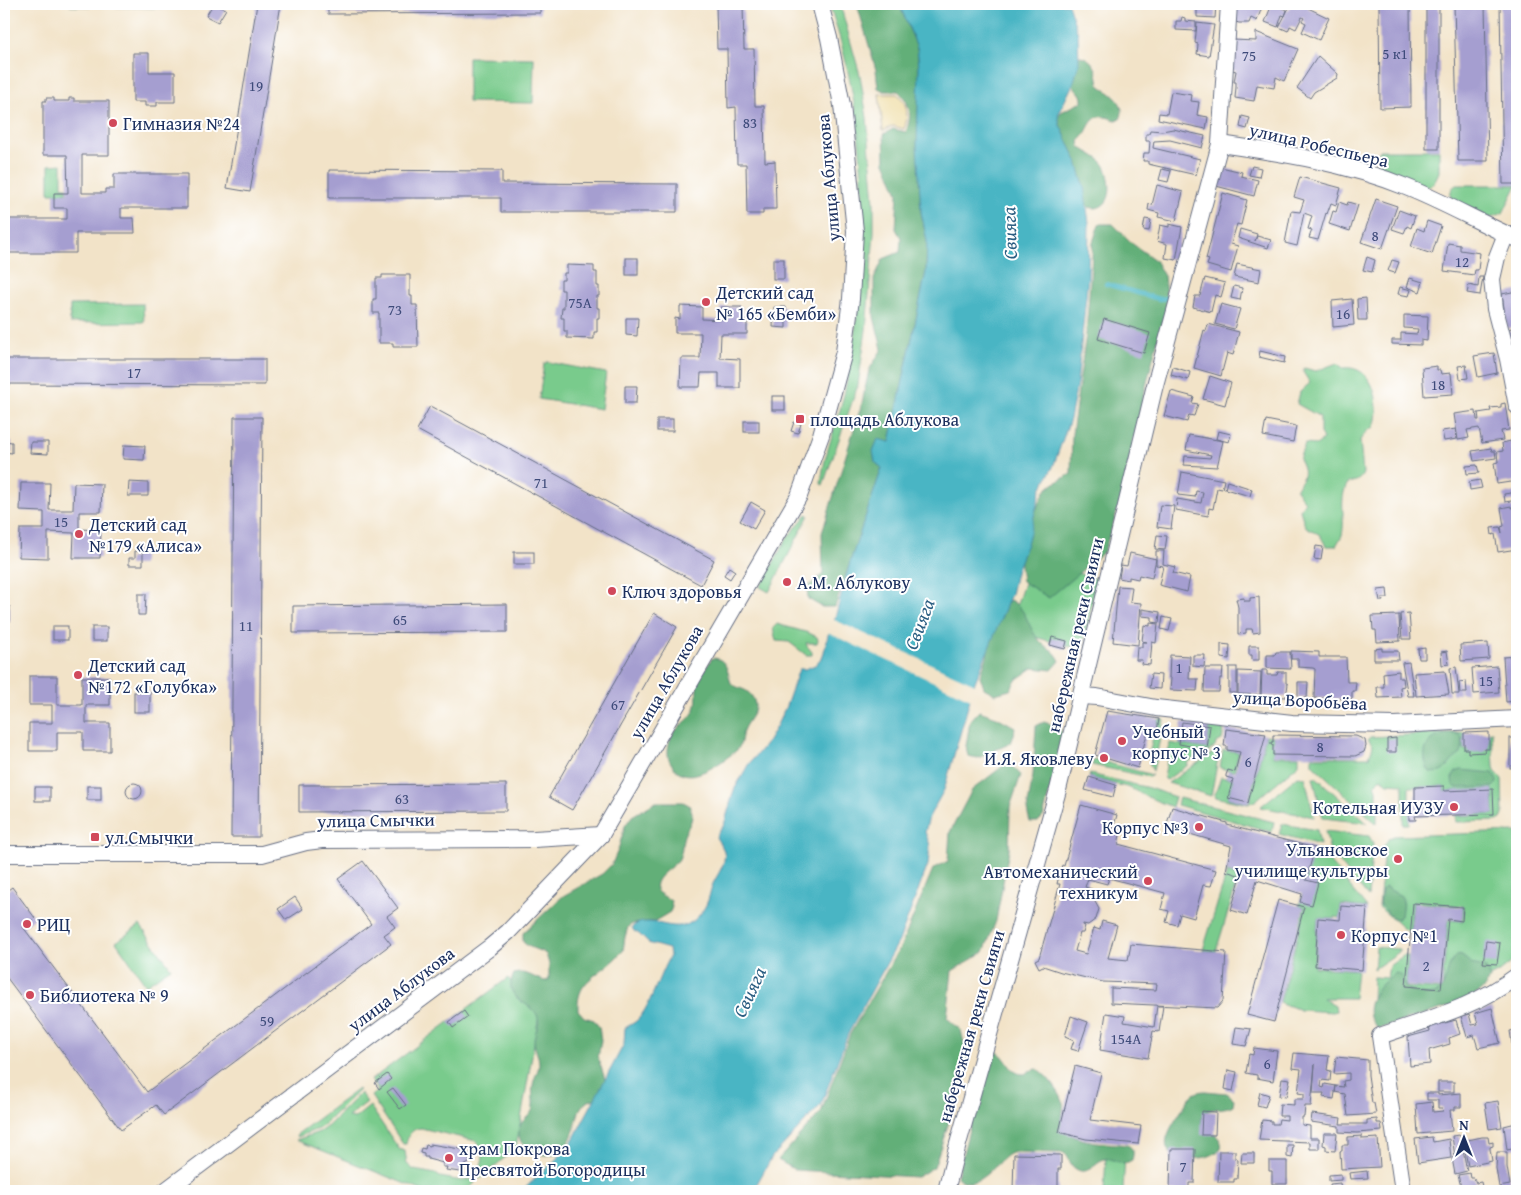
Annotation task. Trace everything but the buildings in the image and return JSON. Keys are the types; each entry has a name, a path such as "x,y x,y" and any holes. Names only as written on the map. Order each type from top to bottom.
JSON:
{"street":[{"name":"улица Аблукова","path":"164,1191 489,948 514,925 601,835 799,496 821,435 844,352 851,299 856,231 842,105 829,38 820,4"},
{"name":"набережная реки Свияги","path":"946,1191 987,1040 1043,847 1082,696 1154,390 1220,144 1229,4"},
{"name":"улица Робеспьера","path":"1220,144 1283,154 1365,173 1406,187 1511,237"},
{"path":"1511,237 1497,257 1492,280 1495,309 1508,359 1517,406"},
{"name":"улица Воробьёва","path":"1082,696 1156,708 1292,723 1396,725 1517,719"},
{"name":"улица Смычки","path":"4,854 262,854 272,853 306,842 322,840 534,838 601,835"},
{"path":"1403,1191 1380,1036 1470,1004 1487,996 1517,976"}],"green space":[{"path":"70,4 165,4 165,8 70,6"},
{"path":"829,4 840,4 860,75 867,118 874,202 874,233 866,330 858,385 823,485 821,484 825,462 842,402 850,363 861,273 863,228 862,182 852,92 842,47"},
{"path":"857,4 901,4 902,11 917,47 919,66 921,212 927,241 926,272 890,442 875,462 882,468 835,607 822,607 808,599 807,588 823,574 822,533 862,403 869,370 882,349 874,317 874,279 883,259 900,252 901,238 896,229 898,193 885,162 884,134 893,129 906,132 910,115 906,100 898,91 884,91 878,88 876,70"},
{"path":"1081,56 1093,64 1099,85 1117,99 1122,108 1120,119 1099,117 1092,121 1079,141 1080,147 1101,161 1108,173 1110,192 1106,202 1096,208 1087,206 1080,196 1058,117 1061,112 1082,102 1080,94 1071,84 1077,57"},
{"path":"468,57 534,58 533,103 468,102"},
{"path":"1379,150 1439,150 1439,172 1434,183 1423,187 1381,170 1375,156"},
{"path":"62,164 62,187 67,187 67,193 49,193 49,165"},
{"path":"1456,185 1517,185 1503,213 1490,218 1452,199 1451,191"},
{"path":"1099,224 1113,224 1134,245 1155,260 1164,276 1167,303 1141,406 1120,503 1104,552 1049,598 1022,581 1018,547 1045,491 1071,474 1072,434 1086,334 1093,242"},
{"path":"143,304 144,322 70,323 70,305"},
{"path":"547,362 606,373 601,409 539,399 544,364"},
{"path":"1337,363 1343,368 1354,368 1362,372 1369,379 1376,398 1377,408 1374,427 1367,431 1360,440 1363,473 1357,480 1348,483 1343,495 1342,535 1336,546 1326,546 1320,535 1305,526 1300,510 1305,501 1296,490 1303,475 1303,468 1299,459 1305,444 1316,445 1323,440 1320,433 1320,417 1297,404 1300,392 1310,383 1303,372 1304,368 1316,371"},
{"path":"807,514 809,515 769,592 760,587 787,538"},
{"path":"1032,559 1096,579 1082,648 1035,637 1014,613"},
{"path":"1010,600 1020,608 1036,636 1053,651 1060,661 1052,670 1033,668 1017,679 1010,690 995,694 984,688 980,676 987,657 990,629 996,616"},
{"path":"777,624 817,637 817,643 806,643 812,655 806,655 789,642 776,641 773,628"},
{"path":"712,658 721,660 724,663 731,683 751,695 755,705 754,710 743,731 741,743 737,750 713,767 695,774 686,774 678,771 669,760 669,743 673,733 694,711 698,681"},
{"path":"979,711 997,717 1015,727 1011,743 978,758 968,756 966,746 970,721"},
{"path":"1159,719 1164,720 1153,771 1150,762 1150,752"},
{"path":"1044,722 1059,727 1064,737 1043,817 1038,822 1030,822 1027,810 1033,775 1036,726"},
{"path":"1210,727 1224,729 1222,740 1216,743 1215,747 1187,763 1188,765 1166,780 1164,777 1170,743 1207,749"},
{"path":"1464,732 1464,750 1489,750 1489,732 1492,732 1494,767 1502,779 1503,815 1497,821 1456,822 1455,816 1494,814 1493,789 1444,791 1444,786 1409,787 1409,824 1403,824 1403,784 1388,783 1381,778 1374,785 1377,789 1377,824 1312,764 1312,757 1369,757 1373,746 1368,739 1370,737"},
{"path":"1459,734 1463,744 1461,754 1442,771 1430,772 1425,762 1425,751 1430,742 1441,735"},
{"path":"1266,735 1273,736 1273,756 1299,756 1299,764 1255,801 1248,804 1214,797 1221,777 1233,779 1228,798 1249,803"},
{"path":"1220,748 1211,796 1168,783"},
{"path":"1223,750 1239,752 1234,771 1220,768"},
{"path":"1094,759 1152,775 1149,777 1092,765"},
{"path":"1008,762 1021,775 1010,807 1009,850 996,921 984,952 952,971 947,1018 961,1030 968,1060 934,1167 917,1177 795,1170 778,1160 821,1112 850,1034 901,946 933,869 948,861 950,832 972,790"},
{"path":"1461,770 1493,773 1497,783 1493,787 1457,788 1453,785 1452,778 1456,772"},
{"path":"1090,774 1149,788 1175,797 1172,807 1130,788 1089,777"},
{"path":"1298,776 1305,777 1314,817 1260,807"},
{"path":"1313,777 1316,777 1367,823 1323,818"},
{"path":"1179,798 1274,822 1272,832 1177,805"},
{"path":"656,802 683,802 689,805 692,812 679,859 657,880 657,891 671,901 672,907 670,912 655,921 632,924 628,927 623,951 588,981 579,995 578,1010 584,1017 594,1020 599,1027 601,1040 598,1058 606,1082 600,1097 589,1101 581,1107 570,1140 563,1150 552,1155 539,1154 529,1150 519,1138 520,1126 533,1108 534,1079 539,1063 534,1041 538,1018 534,1011 514,995 511,989 511,982 514,974 519,973 545,981 549,980 549,964 546,954 523,942 523,933 563,896 602,874 612,864 625,826 632,816"},
{"path":"1282,824 1317,830 1320,845 1279,834"},
{"path":"1325,831 1369,836 1373,843 1368,897 1330,851"},
{"path":"1517,832 1517,958 1501,971 1436,1004 1372,1000 1373,977 1387,978 1389,966 1403,956 1408,956 1406,987 1442,990 1448,920 1463,921 1463,906 1413,902 1410,930 1405,930 1379,907 1384,846 1389,838 1394,836"},
{"path":"1314,849 1320,851 1339,873 1337,876 1342,882 1345,881 1367,908 1341,905 1340,918 1318,918 1314,967 1357,970 1354,998 1323,998 1335,1005 1336,1011 1333,1012 1300,1010 1283,1005 1280,1002 1305,907 1299,906"},
{"path":"1227,872 1239,876 1216,951 1203,950"},
{"path":"1385,887 1401,896 1403,900 1401,916 1397,919 1392,917 1380,905 1382,890"},
{"path":"140,925 171,968 146,985 116,942"},
{"path":"1376,947 1399,949 1399,952 1374,969"},
{"path":"1457,955 1462,956 1472,964 1486,968 1490,979 1484,988 1470,1000 1378,1029 1371,1019 1369,1012 1372,999 1385,981 1396,973 1401,976 1408,989 1416,993 1437,993 1444,985 1450,964"},
{"path":"508,978 539,1015 516,1148 480,1179 476,1175 481,1167 483,1154 476,1141 421,1128 412,1131 406,1144 403,1144 371,1096 378,1091 371,1080"},
{"path":"995,1051 1000,1053 1015,1072 1025,1074 1037,1069 1049,1079 1063,1102 1062,1125 1072,1136 1104,1143 1127,1145 1133,1151 1132,1160 1124,1164 1105,1159 1088,1170 1081,1171 1074,1167 1064,1153 1016,1152 1009,1154 986,1175 972,1182 964,1181 957,1177 988,1055"},
{"path":"358,1089 324,1125 297,1137 296,1135"},
{"path":"1205,1091 1227,1093 1234,1099 1233,1105 1206,1111 1202,1117 1204,1126 1219,1139 1221,1149 1215,1154 1204,1157 1185,1158 1175,1156 1168,1151 1166,1146 1168,1134 1190,1098 1196,1093"},
{"path":"360,1093 367,1102 348,1117 355,1118 370,1106 399,1149 405,1151 407,1164 414,1170 462,1181 472,1179 475,1183 466,1191 423,1191 296,1140 319,1132 328,1126"},
{"path":"1106,1157 1125,1157 1123,1191 1104,1191"}],"sand":[{"path":"879,94 897,94 901,98 905,106 907,120 904,129 893,126 883,131"}],"water":[{"name":"Свияга","path":"901,4 1068,4 1078,34 1079,64 1073,84 1058,115 1060,125 1077,161 1084,187 1089,223 1088,277 1077,384 1070,419 1053,467 1041,489 1027,544 1017,568 1011,594 975,682 944,790 929,817 925,832 930,845 928,865 899,941 848,1034 821,1105 772,1157 753,1191 522,1191 569,1147 624,1044 625,1028 635,1022 645,1009 670,956 669,949 648,943 632,927 650,922 678,926 688,924 697,918 706,905 724,860 724,851 716,837 724,825 734,790 748,765 768,741 777,725 799,669 815,665 823,656 850,562 882,468 875,462 873,451 878,439 890,442 926,272 927,241 921,212 917,145 919,66 917,47 902,11"}],"pier":[{"path":"832,619 977,685 973,700 826,632"}],"waterway":[{"path":"1106,284 1159,299 1169,298 1174,290"}],"place":[{"name":"Гимназия №24","path":"113,123"},
{"name":"Детский сад № 165 «Бемби»","path":"706,302"},
{"name":"площадь Аблукова","path":"800,419"},
{"name":"Детский сад №179 «Алиса»","path":"79,534"},
{"name":"А.М. Аблукову","path":"787,582"},
{"name":"Ключ здоровья","path":"612,591"},
{"name":"Детский сад №172 «Голубка»","path":"78,675"},
{"name":"Учебный корпус № 3","path":"1122,741"},
{"name":"И.Я. Яковлеву","path":"1104,758"},
{"name":"Котельная ИУЗУ","path":"1454,807"},
{"name":"Корпус №3","path":"1199,827"},
{"name":"ул.Смычки","path":"95,837"},
{"name":"Ульяновское училище культуры","path":"1398,859"},
{"name":"Автомеханический техникум","path":"1148,881"},
{"name":"РИЦ","path":"27,924"},
{"name":"Корпус №1","path":"1341,935"},
{"name":"Библиотека № 9","path":"30,995"},
{"name":"храм Покрова Пресвятой Богородицы","path":"449,1158"}]}
